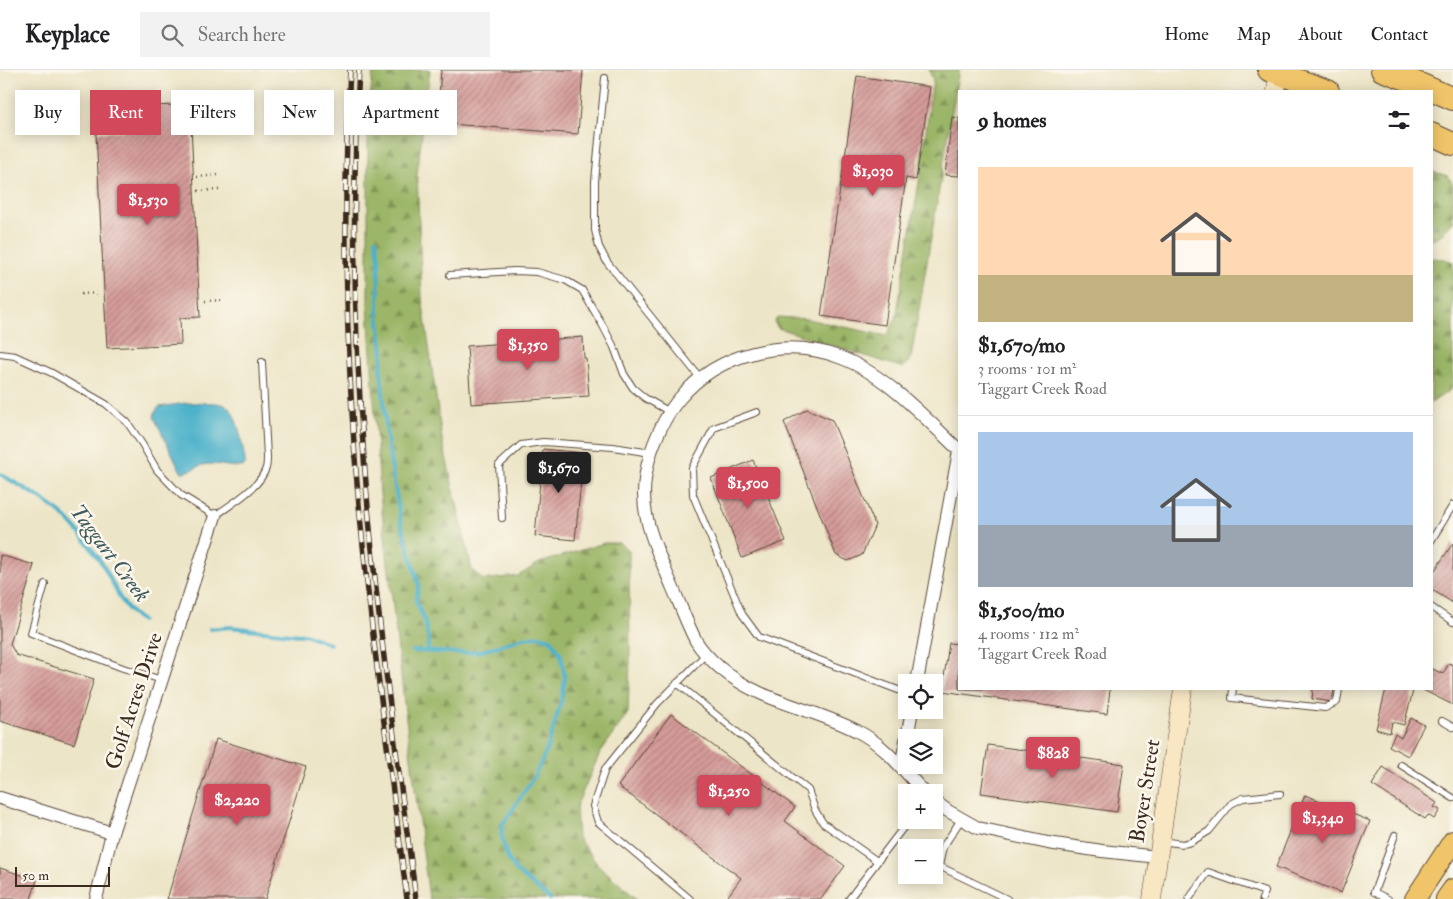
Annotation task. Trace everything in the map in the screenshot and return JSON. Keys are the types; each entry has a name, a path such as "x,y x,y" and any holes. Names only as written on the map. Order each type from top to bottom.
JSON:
{"highway":[{"path":"1382,70 1453,99"},
{"path":"1276,76 1325,90"},
{"path":"1433,135 1453,144"}],"main road":[{"name":"Boyer Street","path":"1152,899 1183,690"},
{"path":"1415,899 1453,842"},
{"path":"1446,899 1453,889"}],"street":[{"path":"898,764 873,741 859,732 834,720 777,701 754,691 734,680 710,660 697,644 652,538 646,516 644,481 656,436 680,398 693,385 712,371 732,360 755,352 779,348 802,348 824,352 841,357 865,369 887,384 958,449"},
{"path":"918,674 958,456"},
{"name":"Golf Acres Drive","path":"96,899 112,833 215,516"},
{"path":"907,774 917,784"},
{"path":"0,798 112,833"},
{"path":"943,806 978,828 1048,843 1102,851 1159,849"}],"lane":[{"path":"605,78 595,181 595,230 599,246 608,262 701,379"},
{"path":"450,275 515,271 537,272 565,280 582,290 614,347 624,374 633,388 645,398 670,412"},
{"path":"0,354 15,356 52,373 106,404 127,422 157,470 181,495 215,516 249,491 261,478 266,468 262,362"},
{"path":"757,412 714,428 692,468 693,495 742,614 759,637 898,689"},
{"path":"502,518 500,465 521,445 553,442 613,447 651,454"},
{"path":"1433,538 1453,505"},
{"path":"44,584 31,633 123,668 162,680"},
{"path":"1433,608 1453,622"},
{"path":"690,899 598,822 593,806 605,770 657,704 706,654"},
{"path":"677,683 808,790 815,810 823,823 877,861"},
{"path":"1233,690 1232,698 1325,708 1337,702 1339,690"},
{"path":"1442,721 1453,726"},
{"path":"1401,766 1453,798"},
{"path":"1159,849 1191,842 1210,832 1231,804 1243,798 1280,794"},
{"path":"962,818 943,847 939,866 1007,899"},
{"path":"849,899 902,829"},
{"path":"1388,899 1374,892 1395,835"},
{"path":"1189,899 1208,872 1265,892 1262,899"}],"path":[{"path":"197,176 218,175"},
{"path":"198,191 219,190"},
{"path":"81,294 101,293"},
{"path":"205,301 226,300"}],"green space":[{"path":"373,70 430,70 428,90 371,90"},
{"path":"929,70 959,70 911,358 903,368 778,328 774,322 778,317 807,319 887,336 896,318 919,182 933,80"},
{"path":"368,135 422,135 417,174 422,297 442,439 472,570 483,580 518,576 539,563 604,543 619,543 629,550 630,660 628,713 600,753 576,807 578,838 598,865 637,899 429,899 380,494 368,307"},
{"path":"1433,172 1448,176 1453,185 1453,222 1443,233 1433,240"},
{"path":"1433,258 1453,262 1453,388 1433,402"}],"water":[{"path":"186,403 216,403 229,408 236,421 241,438 245,459 243,467 208,464 187,472 181,472 154,417 159,407"}],"building":[{"path":"441,70 583,70 578,134 457,125 457,90 439,90"},
{"path":"857,76 930,87 916,180 906,178 885,325 821,316"},
{"path":"171,105 171,135 191,135 200,317 180,318 181,344 107,348 96,135 161,135 161,106"},
{"path":"952,117 958,118 958,176 945,175"},
{"path":"583,337 589,396 471,404 467,346"},
{"path":"807,409 832,420 875,525 862,555 848,561 836,555 784,422"},
{"path":"543,449 584,453 575,540 535,536"},
{"path":"753,460 786,541 742,558 711,478"},
{"path":"1453,543 1453,603 1433,590 1433,573"},
{"path":"0,555 34,565 10,644 16,655 94,679 74,744 0,721"},
{"path":"949,643 958,644 958,690 1110,690 1107,714 943,691"},
{"path":"1449,663 1453,665 1453,705 1423,690 1433,690 1433,669 1443,674"},
{"path":"1313,690 1334,690 1332,702 1312,699"},
{"path":"1386,690 1413,691 1404,725 1392,722 1390,733 1376,729"},
{"path":"671,714 795,807 785,821 845,866 821,899 732,899 728,896 741,878 618,786"},
{"path":"1411,718 1424,725 1408,756 1389,746 1395,734 1401,738"},
{"path":"216,739 306,767 265,899 167,899"},
{"path":"988,745 1124,764 1117,812 981,793"},
{"path":"1383,767 1437,803 1434,807 1440,810 1434,819 1428,815 1425,819 1372,785"},
{"path":"1305,795 1370,821 1341,893 1276,867"},
{"path":"0,868 37,880 31,899 0,899"}],"waterway":[{"path":"376,239 379,258 378,314 383,351 381,371 388,446 401,523 419,585 416,601 425,622 429,643 427,651"},
{"name":"Taggart Creek","path":"0,474 44,500 67,519 101,562 127,608 142,621"},
{"name":"Taggart Creek","path":"210,629 230,627 299,635 305,634 330,644"},
{"name":"Taggart Creek","path":"412,651 464,653 482,651 523,638 539,636 551,639 561,655 565,679 561,702 546,752 534,777 503,824 501,834 507,857 516,871 550,899"}],"railway":[{"path":"350,70 346,170 346,271 356,471 366,578 407,899"},
{"path":"359,70 354,221 361,421 381,632 416,899"}]}
